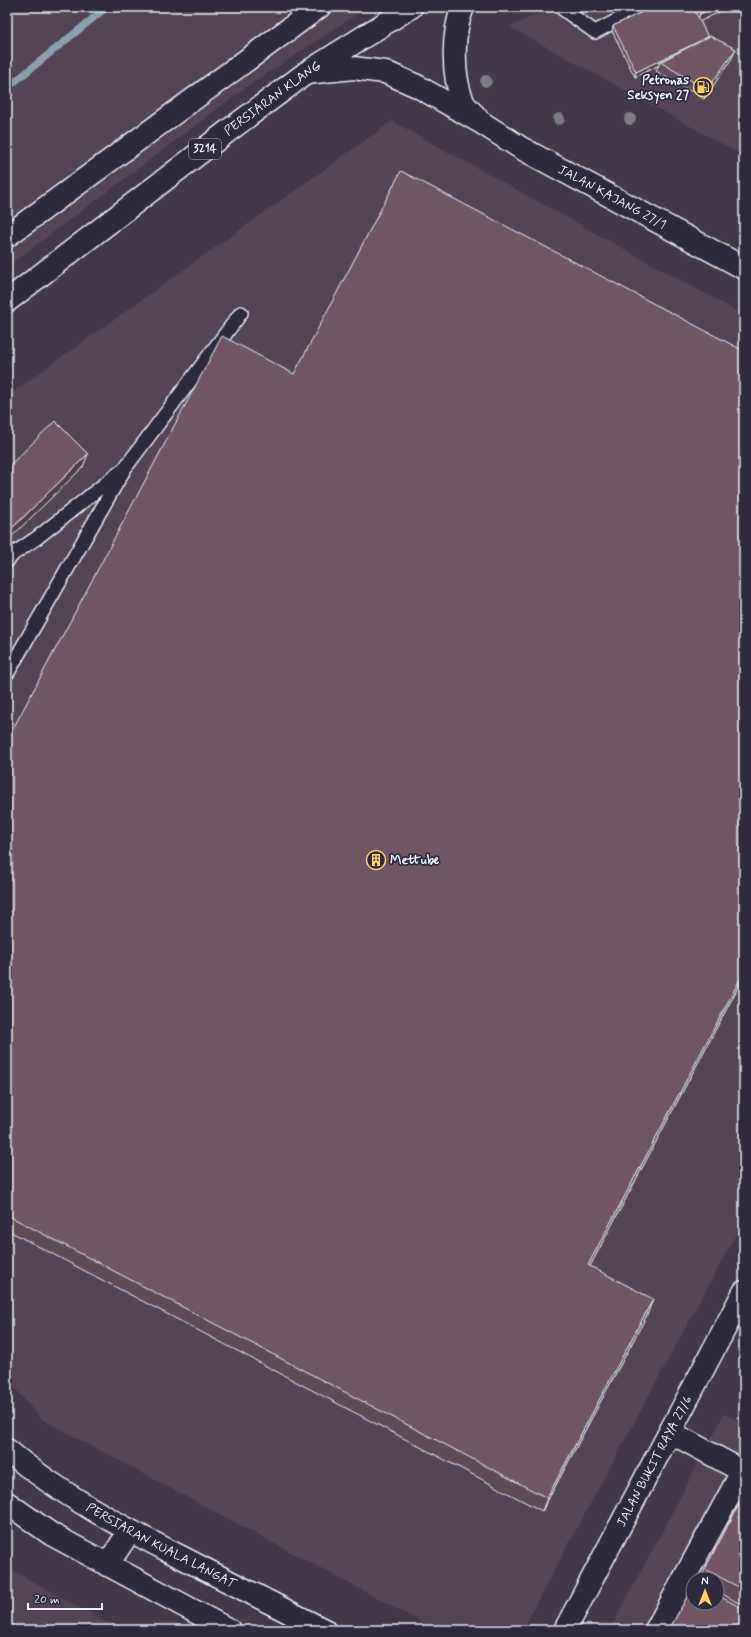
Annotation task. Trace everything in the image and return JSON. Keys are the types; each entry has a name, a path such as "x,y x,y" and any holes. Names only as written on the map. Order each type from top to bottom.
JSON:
{"main road":[{"path":"7,236 319,7"},
{"name":"PERSIARAN KLANG","path":"7,300 306,73 411,7"},
{"name":"JALAN KAJANG 27/1","path":"463,7 455,41 457,76 463,103 482,123"},
{"name":"JALAN KAJANG 27/1","path":"306,73 353,68 385,72 417,86 482,123 520,148 744,268"},
{"name":"JALAN BUKIT RAYA 27/6","path":"565,1630 744,1292"},
{"path":"670,1432 743,1472 694,1571"},
{"name":"PERSIARAN KUALA LANGAT","path":"7,1450 26,1466 73,1497 130,1531 324,1630"},
{"path":"7,1503 51,1534 229,1630"},
{"path":"107,1565 130,1531"},
{"path":"656,1630 685,1589"}],"lane":[{"path":"560,7 595,32 643,7"},
{"path":"7,674 125,468 241,313"},
{"path":"7,561 13,554 38,537 125,468"}],"shaded area":[{"path":"7,7 368,7 248,86 7,267"},
{"path":"551,7 744,7 744,156 510,27"},
{"name":"Mettube","path":"392,121 744,315 744,1220 522,1630 436,1630 41,1419 7,1379 7,396"},
{"path":"724,1414 744,1424 744,1630 610,1630"},
{"path":"7,1567 120,1630 7,1630"}],"building":[{"path":"652,7 693,7 708,37 636,72 613,26"},
{"path":"697,7 714,7 700,14"},
{"path":"710,36 736,49 707,90 660,62"},
{"name":"Mettube","path":"401,171 744,351 744,972 588,1265 653,1299 547,1498 7,1215 7,740 222,336 294,374"},
{"path":"55,421 88,454 7,533 7,468"},
{"path":"744,1497 744,1590 725,1580 725,1571 709,1571 705,1569"},
{"path":"725,1599 744,1609 744,1630 669,1630 685,1601 685,1611 725,1611"}],"waterway":[{"path":"7,88 107,7"}],"place":[{"name":"Petronas Seksyen 27","path":"703,87"},
{"name":"Mettube","path":"376,860"}]}
